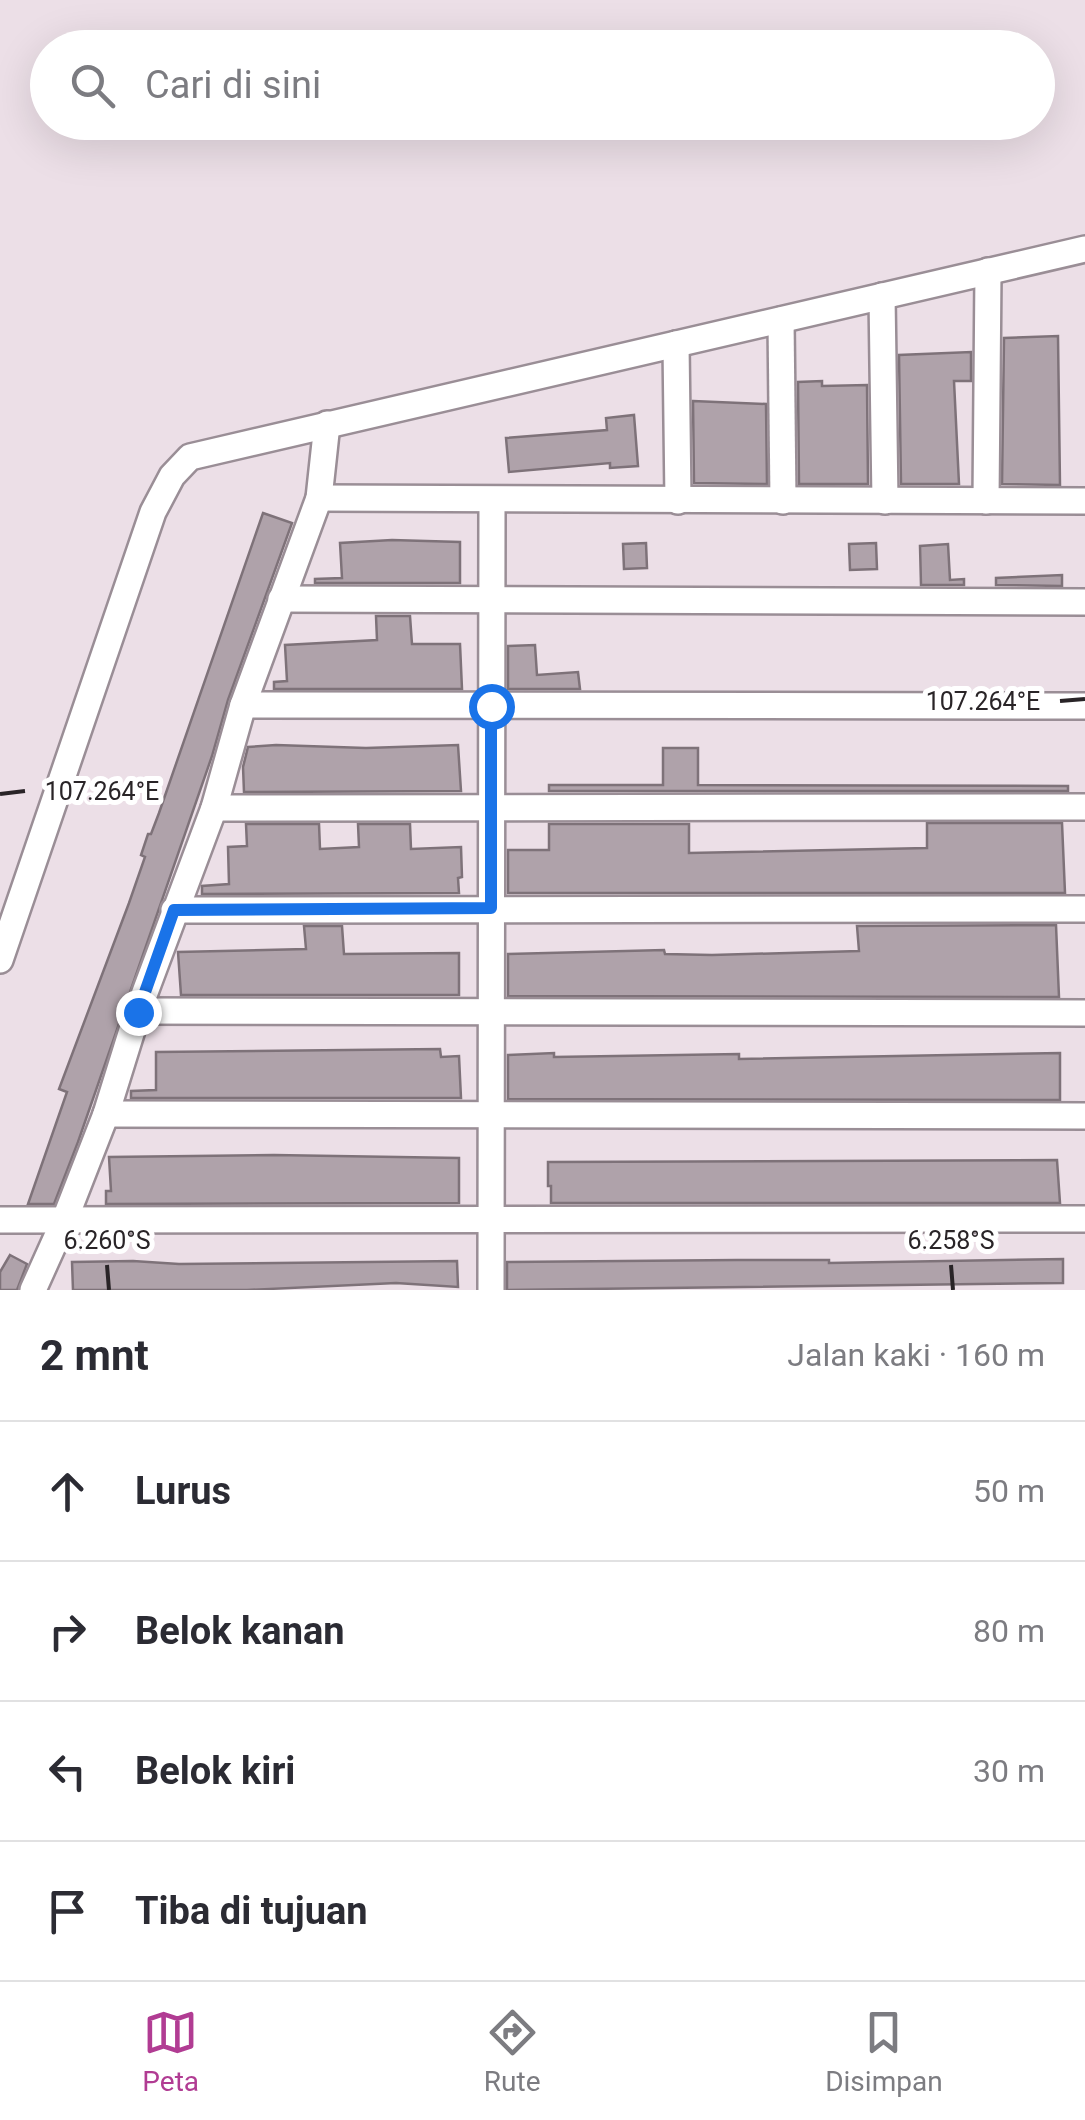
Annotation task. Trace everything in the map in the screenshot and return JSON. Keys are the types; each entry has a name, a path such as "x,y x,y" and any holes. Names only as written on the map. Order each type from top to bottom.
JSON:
{"street":[{"path":"0,960 153,512 172,476 190,457 1085,249"},
{"path":"986,501 988,271"},
{"path":"882,296 885,501"},
{"path":"781,320 784,501"},
{"path":"676,344 678,500"},
{"path":"33,1290 66,1220 106,1114 174,910 214,808 244,705 318,498 328,424"},
{"path":"318,498 1085,501"},
{"path":"491,1290 492,500"},
{"path":"282,599 1085,602"},
{"path":"244,705 1085,706"},
{"path":"214,808 1085,807"},
{"path":"174,910 1085,909"},
{"path":"138,1012 1085,1013"},
{"path":"106,1114 1085,1116"},
{"path":"0,1220 1085,1219"}],"building":[{"path":"1058,336 1060,485 1002,484 1004,338"},
{"path":"971,352 971,381 954,381 959,484 901,484 899,355"},
{"path":"822,381 822,386 867,385 868,484 799,484 798,382"},
{"path":"693,401 766,404 767,484 694,483"},
{"path":"634,415 638,466 610,468 610,463 509,472 506,438 607,430 606,418"},
{"path":"263,513 292,523 54,1204 28,1204 67,1092 59,1089 129,903 145,857 141,855 148,834 159,813"},
{"path":"460,542 460,583 315,583 315,579 342,578 340,543"},
{"path":"646,543 647,568 624,569 623,544"},
{"path":"876,543 877,569 850,570 849,544"},
{"path":"948,544 950,580 964,579 964,585 921,585 920,546"},
{"path":"1062,575 1062,586 996,585 996,578"},
{"path":"376,616 410,616 412,644 460,644 462,689 274,689 274,682 287,681 285,645 377,640"},
{"path":"535,645 537,675 578,672 580,689 508,689 508,646"},
{"path":"458,745 461,791 244,792 243,767 248,747"},
{"path":"663,748 698,748 698,785 1068,786 1068,791 549,791 549,785 663,785"},
{"path":"927,823 1062,823 1065,893 508,893 508,850 549,850 549,824 689,824 689,853 927,848"},
{"path":"246,824 319,824 320,849 359,847 358,824 410,824 411,849 461,847 459,893 202,894 202,886 229,884 228,847 247,846"},
{"path":"1056,925 1059,997 508,996 508,954 859,951 857,926"},
{"path":"304,926 342,926 344,954 459,953 459,995 181,995 178,952 306,949"},
{"path":"440,1049 441,1057 459,1056 461,1098 131,1098 131,1091 156,1090 156,1052"},
{"path":"554,1053 554,1057 739,1054 739,1059 1060,1053 1060,1100 508,1099 508,1055"},
{"path":"109,1157 459,1158 459,1203 106,1204 106,1191 111,1191"},
{"path":"1057,1160 1060,1203 551,1203 548,1186 548,1162"},
{"path":"10,1255 27,1264 17,1290 0,1290 0,1272"},
{"path":"1063,1259 1063,1283 507,1290 507,1262"},
{"path":"457,1261 458,1287 396,1283 247,1290 73,1290 72,1262"}],"route":[{"path":"138,1012 174,910 491,908 491,706"}]}
